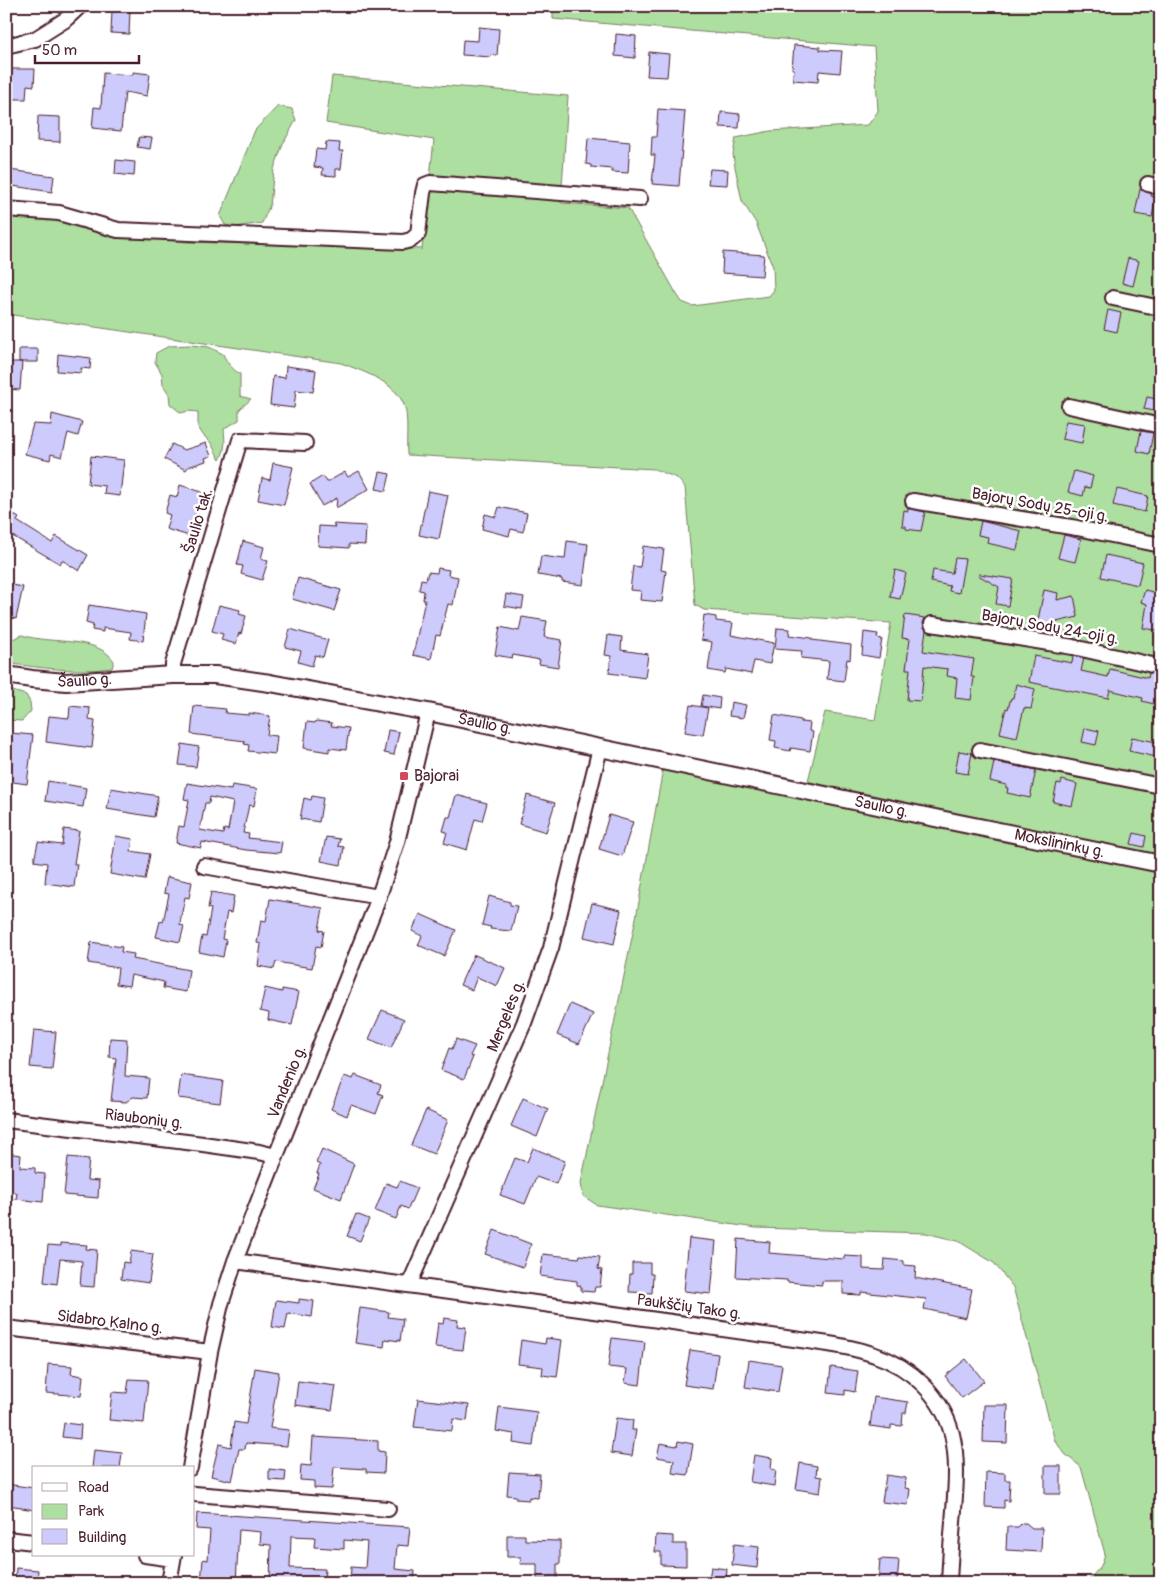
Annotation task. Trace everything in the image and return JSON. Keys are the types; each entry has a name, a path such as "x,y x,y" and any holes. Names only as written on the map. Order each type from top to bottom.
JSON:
{"street":[{"path":"6,46 35,39 65,20 80,6"},
{"path":"6,209 59,213 118,230 402,242 411,240 418,234 423,192 425,185 430,183 640,199"},
{"path":"1112,298 1161,308"},
{"path":"1069,406 1161,426"},
{"name":"Šaulio tak.","path":"173,674 173,664 240,440 305,443"},
{"name":"Bajorų Sodų 25-oji g.","path":"913,501 1077,528 1161,545"},
{"name":"Bajorų Sodų 24-oji g.","path":"932,624 1073,647 1161,667"},
{"name":"Šaulio g.","path":"6,675 66,682 173,674 215,675 261,682 428,712 959,824"},
{"name":"Vandenio g.","path":"190,1466 220,1304 235,1261 378,897 397,842 428,712"},
{"name":"Mergelės g.","path":"408,1285 524,1023 552,948 600,748"},
{"path":"980,750 1161,786"},
{"name":"Mokslininkų g.","path":"959,824 1161,864"},
{"path":"204,866 378,897"},
{"name":"Riaubonių g.","path":"6,1120 203,1144 276,1156"},
{"name":"Paukščių Tako g.","path":"235,1261 838,1345 876,1355 905,1369 925,1387 935,1399 952,1433 956,1477 949,1583"},
{"name":"Sidabro Kalno g.","path":"6,1328 210,1352"},
{"path":"195,1494 388,1509"},
{"path":"6,1539 32,1542"},
{"path":"160,1556 174,1557 169,1583"}],"green space":[{"path":"553,6 1161,6 1161,1583 1086,1583 1101,1566 1105,1554 1081,1467 1065,1454 1055,1441 1013,1287 994,1263 958,1241 926,1233 756,1228 597,1205 583,1196 581,1183 636,918 663,769 804,797 825,712 875,720 891,623 704,610 695,605 685,487 677,478 654,469 407,455 406,412 403,402 397,393 380,380 341,363 6,314 6,214 55,217 104,234 187,242 422,249 434,140 326,123 332,76 568,96 561,203 628,208 682,302 692,306 769,296 774,290 773,267 756,223 742,201 733,154 736,138 770,131 868,125 878,111 874,47 553,19"},
{"path":"278,106 292,109 296,120 283,144 274,169 270,205 262,223 235,227 225,225 220,216 255,130"},
{"path":"190,345 209,347 223,354 230,366 240,374 240,396 251,399 239,410 239,420 224,429 224,449 220,460 211,443 198,427 198,412 188,411 181,413 170,404 169,394 163,385 162,374 155,362 156,353 169,346"},
{"path":"22,635 96,647 114,661 112,668 72,670 6,663 6,640"},
{"path":"6,689 26,695 30,702 31,711 22,721 6,720"}],"building":[{"path":"112,10 130,10 129,34 111,33"},
{"path":"479,27 499,29 497,56 462,55 463,40 478,41"},
{"path":"616,34 636,36 635,58 615,56"},
{"path":"794,45 820,47 820,50 842,51 840,73 819,71 818,82 793,80"},
{"path":"649,52 669,54 667,77 647,76"},
{"path":"11,69 35,69 34,86 27,85 26,99 11,99"},
{"path":"133,72 150,74 147,96 125,92 121,131 92,128 94,107 101,108 103,73 133,75"},
{"path":"658,109 685,111 679,186 652,184 655,155 651,155 652,137 656,137"},
{"path":"721,112 740,114 739,128 720,127"},
{"path":"38,116 60,117 60,142 37,141"},
{"path":"139,137 152,138 150,149 137,147"},
{"path":"588,138 630,142 628,173 612,172 612,169 591,167 591,165 586,164"},
{"path":"326,142 340,143 339,151 343,151 341,169 336,169 336,176 322,175 323,168 314,167 316,149 325,150"},
{"path":"116,160 135,162 134,176 115,174"},
{"path":"710,169 728,170 727,185 708,184"},
{"path":"9,170 54,176 52,192 6,185"},
{"path":"1140,189 1156,197 1152,217 1135,214"},
{"path":"723,252 764,255 762,276 722,273"},
{"path":"1128,258 1139,261 1133,286 1122,283"},
{"path":"1108,310 1121,313 1117,332 1104,329"},
{"path":"19,349 38,349 38,362 19,362"},
{"path":"58,354 91,358 90,369 81,368 81,373 57,371"},
{"path":"6,362 22,362 20,390 6,389"},
{"path":"286,366 316,370 313,392 296,390 294,408 270,405 273,376 285,378"},
{"path":"1147,397 1161,400 1159,412 1144,409"},
{"path":"52,414 82,422 78,436 68,433 62,457 51,454 50,460 25,454 33,424 51,425"},
{"path":"1066,421 1085,424 1082,443 1062,439"},
{"path":"1141,431 1153,433 1149,454 1137,451"},
{"path":"206,443 211,456 205,458 206,461 188,467 186,470 164,459 172,444 184,450"},
{"path":"91,456 124,460 120,496 104,494 105,486 88,484"},
{"path":"273,463 293,467 284,505 258,500 262,478 270,480"},
{"path":"359,471 369,489 336,508 337,498 322,506 310,484 323,476 327,482 345,472 348,477"},
{"path":"1074,471 1093,476 1090,488 1085,487 1083,496 1068,492"},
{"path":"380,472 390,474 386,491 376,489"},
{"path":"180,485 202,492 189,536 166,529 170,515 165,513 170,495 177,497"},
{"path":"1117,489 1148,496 1145,512 1113,505"},
{"path":"428,491 448,495 439,539 419,535"},
{"path":"499,507 527,513 523,532 511,529 509,536 482,529 485,514 496,517"},
{"path":"908,508 925,512 921,531 906,529 906,526 902,526 904,510 908,511"},
{"path":"6,510 19,518 17,521 52,543 56,536 88,555 79,571 62,560 60,564 9,534 6,539"},
{"path":"981,521 1021,531 1017,550 987,543 988,537 978,535"},
{"path":"333,524 366,526 365,545 349,544 349,548 318,546 319,526 335,527"},
{"path":"1064,535 1081,539 1075,562 1058,558"},
{"path":"243,541 264,547 261,559 268,561 262,580 241,574 243,566 237,565"},
{"path":"567,541 588,544 583,585 562,582 562,579 538,575 541,556 565,559"},
{"path":"643,546 664,549 661,570 666,571 662,602 640,600 641,591 630,590 633,566 640,567"},
{"path":"1106,555 1143,563 1138,585 1101,577"},
{"path":"955,558 965,559 959,593 949,591 950,586 931,582 933,570 952,573"},
{"path":"438,568 449,570 448,575 458,577 453,605 448,604 440,636 436,635 431,659 413,655 425,600 423,600 424,591 419,590 421,579 426,580 428,572 437,573"},
{"path":"895,570 906,573 900,599 890,597"},
{"path":"979,574 1013,579 1008,606 996,604 999,587"},
{"path":"298,578 341,590 334,611 292,599"},
{"path":"6,584 23,587 16,619 6,616"},
{"path":"1044,590 1058,593 1057,600 1074,596 1078,617 1052,623 1050,633 1036,630"},
{"path":"1145,590 1161,594 1161,631 1143,628 1147,604 1141,602"},
{"path":"506,594 524,597 522,609 504,606"},
{"path":"89,605 146,614 143,641 130,639 131,632 103,628 103,632 92,630 93,625 86,623"},
{"path":"219,605 240,610 239,614 246,616 236,644 221,640 223,634 212,631"},
{"path":"704,615 716,617 716,621 733,623 731,635 774,643 770,664 754,661 751,674 726,669 725,673 708,670 712,642 701,640"},
{"path":"905,615 925,618 923,623 926,630 923,651 974,659 971,677 974,677 971,700 955,698 957,678 947,676 948,669 924,666 921,701 907,700 910,669 906,669 910,639 902,638"},
{"path":"522,617 547,621 544,637 562,640 558,667 539,664 540,660 513,655 512,658 495,655 500,627 519,631"},
{"path":"777,628 790,629 789,635 851,645 850,660 847,659 844,681 827,679 829,661 801,658 802,651 775,649"},
{"path":"290,629 328,640 323,657 315,655 312,666 298,662 301,651 285,647"},
{"path":"864,632 878,634 877,638 882,639 879,658 862,655"},
{"path":"608,635 622,637 621,650 648,654 645,678 609,673 611,656 605,655"},
{"path":"1034,656 1072,663 1073,656 1084,658 1081,671 1108,677 1110,669 1148,678 1149,673 1161,676 1161,695 1158,705 1142,701 1143,698 1110,690 1108,698 1029,682"},
{"path":"1016,684 1035,689 1031,709 1024,708 1017,737 1000,733 1006,708 1008,709 1011,698 1013,698"},
{"path":"703,695 720,698 719,709 701,706"},
{"path":"731,702 746,705 743,718 729,716"},
{"path":"690,705 708,708 703,735 685,732"},
{"path":"70,706 90,708 89,720 95,721 92,748 46,742 49,716 69,718"},
{"path":"194,706 226,709 225,713 249,715 249,713 270,716 267,735 277,736 275,754 248,751 249,745 244,744 245,741 191,734"},
{"path":"774,715 810,723 809,731 813,732 810,751 791,748 790,751 775,748 776,741 770,740"},
{"path":"316,721 332,723 331,726 349,728 346,750 329,748 329,752 304,748 307,722 315,723"},
{"path":"1085,728 1099,731 1096,745 1082,742"},
{"path":"388,730 399,732 394,755 384,753"},
{"path":"10,733 33,735 27,784 6,781 6,758"},
{"path":"1132,737 1161,743 1161,758 1129,751"},
{"path":"182,744 199,747 196,767 179,765"},
{"path":"959,751 972,753 968,774 955,772"},
{"path":"994,762 1036,770 1030,798 1007,793 1008,788 1006,788 1006,785 990,781"},
{"path":"1062,780 1077,784 1072,806 1053,802 1057,783 1061,784"},
{"path":"48,781 86,788 83,807 45,801"},
{"path":"187,783 231,790 232,785 257,789 254,806 249,805 243,833 249,834 248,838 282,842 280,853 246,850 202,842 201,848 176,843 179,826 184,827 189,800 184,799","holes":["210,797 233,802 228,830 224,829 223,834 200,830 205,803 209,803"]},
{"path":"111,788 158,796 154,817 107,809"},
{"path":"456,795 487,803 482,821 475,819 467,850 444,843 447,832 443,831 447,817 450,817"},
{"path":"527,795 555,803 546,832 519,824"},
{"path":"312,796 323,798 319,822 300,819 304,798 311,800"},
{"path":"609,815 633,822 622,856 599,849"},
{"path":"64,829 79,831 74,864 77,864 74,887 45,883 47,863 34,861 38,842 62,845"},
{"path":"1134,833 1146,836 1144,847 1131,844"},
{"path":"116,836 133,839 131,851 150,854 145,880 110,874"},
{"path":"326,837 340,839 338,846 344,847 341,865 321,861"},
{"path":"167,877 192,882 189,898 185,897 181,917 180,925 184,926 180,942 156,937 160,921 163,922 169,894 164,893"},
{"path":"211,892 234,896 231,913 227,912 222,939 226,940 223,957 199,952 202,936 206,937 211,909 208,908"},
{"path":"489,896 517,906 511,931 490,929 491,927 482,925"},
{"path":"270,899 323,908 319,930 324,931 321,947 316,946 312,968 276,962 274,969 258,966 261,944 257,943 261,920 266,921"},
{"path":"592,903 621,910 614,944 584,937"},
{"path":"420,914 456,930 444,956 418,945 422,936 412,931"},
{"path":"91,942 122,947 121,952 134,954 133,959 189,970 186,992 163,988 164,982 131,975 129,986 116,984 118,968 88,963"},
{"path":"474,954 474,957 475,955 505,968 497,986 477,977 472,990 460,985"},
{"path":"265,988 282,992 282,989 299,992 292,1025 268,1020 269,1013 260,1011"},
{"path":"570,1004 593,1014 579,1044 557,1035"},
{"path":"382,1010 404,1019 391,1048 369,1039"},
{"path":"34,1030 56,1032 52,1069 30,1067"},
{"path":"110,1038 127,1039 125,1076 149,1078 147,1098 133,1097 126,1102 111,1101 116,1058 109,1057"},
{"path":"456,1039 475,1046 470,1056 473,1057 464,1079 441,1070 449,1048 452,1049"},
{"path":"181,1075 223,1081 220,1103 178,1098"},
{"path":"355,1075 381,1085 378,1093 383,1095 376,1114 351,1105 347,1116 331,1109 344,1076 353,1079"},
{"path":"523,1098 548,1109 537,1137 511,1126"},
{"path":"426,1110 448,1120 434,1154 411,1145"},
{"path":"533,1148 565,1161 556,1184 536,1177 525,1204 500,1195 515,1158 527,1162"},
{"path":"322,1149 354,1164 341,1199 313,1188 319,1174 317,1173 320,1165 316,1163"},
{"path":"6,1153 21,1155 20,1167 35,1168 35,1173 45,1174 43,1202 16,1199 17,1193 6,1192"},
{"path":"68,1157 89,1159 87,1180 99,1181 98,1198 64,1195"},
{"path":"400,1181 417,1188 408,1209 401,1206 396,1219 375,1211 386,1183 397,1187"},
{"path":"356,1214 369,1219 360,1241 347,1236"},
{"path":"494,1230 531,1244 523,1267 485,1254"},
{"path":"689,1238 716,1241 711,1294 684,1291"},
{"path":"738,1239 770,1242 769,1253 844,1259 844,1256 863,1257 863,1269 884,1270 885,1259 904,1261 904,1265 916,1266 915,1278 972,1289 966,1318 924,1309 926,1299 861,1292 861,1295 843,1294 843,1281 822,1281 822,1285 787,1282 787,1280 736,1277"},
{"path":"61,1243 87,1245 86,1249 97,1250 94,1287 80,1286 82,1261 60,1259 57,1284 44,1282 48,1245 61,1246"},
{"path":"131,1251 153,1254 149,1283 121,1279 123,1262 129,1263"},
{"path":"543,1254 579,1258 580,1255 600,1257 598,1269 602,1270 600,1287 595,1287 594,1292 581,1291 581,1286 577,1285 577,1281 540,1276"},
{"path":"632,1263 650,1263 650,1274 653,1274 652,1293 629,1292"},
{"path":"299,1299 314,1301 312,1317 288,1313 285,1329 272,1327 276,1300 299,1303"},
{"path":"360,1308 389,1312 388,1317 403,1319 400,1341 385,1339 384,1347 355,1343"},
{"path":"444,1318 458,1320 457,1326 466,1327 463,1350 435,1347 438,1323 443,1324"},
{"path":"546,1338 562,1340 557,1377 542,1375 543,1367 518,1364 521,1340 545,1344"},
{"path":"612,1338 645,1342 640,1385 625,1383 627,1369 608,1367"},
{"path":"690,1350 718,1354 713,1389 684,1385"},
{"path":"966,1359 984,1381 962,1398 945,1376"},
{"path":"749,1360 782,1365 778,1392 745,1387"},
{"path":"48,1364 72,1366 71,1374 83,1376 81,1396 46,1393"},
{"path":"831,1367 858,1371 855,1392 845,1390 845,1395 828,1393"},
{"path":"255,1368 279,1372 270,1428 289,1430 287,1446 246,1443 245,1449 239,1449 232,1481 211,1476 219,1444 231,1447 234,1422 246,1424"},
{"path":"129,1379 148,1380 144,1423 109,1420 112,1392 127,1393"},
{"path":"298,1381 336,1386 332,1410 295,1405"},
{"path":"874,1397 908,1402 906,1413 903,1413 902,1426 891,1425 891,1429 870,1426"},
{"path":"418,1399 469,1405 467,1421 453,1419 452,1431 414,1427"},
{"path":"984,1405 1008,1405 1007,1443 983,1442"},
{"path":"499,1407 537,1412 533,1446 513,1443 514,1434 496,1431"},
{"path":"616,1418 633,1420 632,1430 636,1430 632,1456 611,1453"},
{"path":"64,1423 81,1425 80,1439 62,1437"},
{"path":"313,1437 378,1441 378,1451 385,1452 384,1473 366,1472 366,1469 334,1467 332,1489 314,1488 314,1481 300,1480 301,1465 311,1466"},
{"path":"678,1441 693,1444 688,1475 672,1473 674,1460 657,1457 660,1443 677,1446"},
{"path":"94,1450 122,1453 120,1466 92,1466"},
{"path":"754,1455 772,1458 771,1469 776,1470 774,1486 750,1482"},
{"path":"800,1463 817,1466 816,1476 822,1477 820,1493 796,1489"},
{"path":"1045,1466 1061,1466 1061,1494 1045,1494"},
{"path":"269,1469 286,1471 285,1481 269,1480"},
{"path":"509,1472 540,1474 538,1498 529,1497 529,1500 516,1499 516,1496 507,1495"},
{"path":"986,1472 1005,1473 1005,1480 1010,1480 1009,1501 1004,1500 1004,1508 985,1507"},
{"path":"886,1475 906,1478 905,1488 910,1489 908,1505 882,1502"},
{"path":"6,1484 32,1488 32,1510 6,1505"},
{"path":"197,1513 410,1527 408,1546 397,1545 395,1569 415,1571 414,1583 350,1583 351,1567 365,1568 367,1542 344,1540 344,1549 314,1547 315,1537 291,1536 290,1568 325,1569 324,1583 270,1583 271,1545 260,1544 261,1532 239,1530 236,1583 201,1583 203,1559 208,1560 210,1530 196,1529"},
{"path":"1022,1523 1026,1523 1032,1528 1042,1528 1041,1552 1006,1550 1007,1527 1018,1527"},
{"path":"507,1535 525,1535 525,1540 560,1541 560,1564 557,1564 557,1579 537,1579 537,1564 520,1564 521,1557 507,1557"},
{"path":"656,1535 673,1536 673,1544 686,1544 686,1566 661,1565 661,1552 655,1552"},
{"path":"734,1544 759,1547 757,1568 732,1565"},
{"path":"880,1559 899,1560 897,1583 878,1583"},
{"path":"711,1567 727,1569 726,1581 709,1579"},
{"path":"16,1568 38,1570 37,1583 15,1583"}],"place":[{"name":"Bajorai","path":"404,776"}]}
